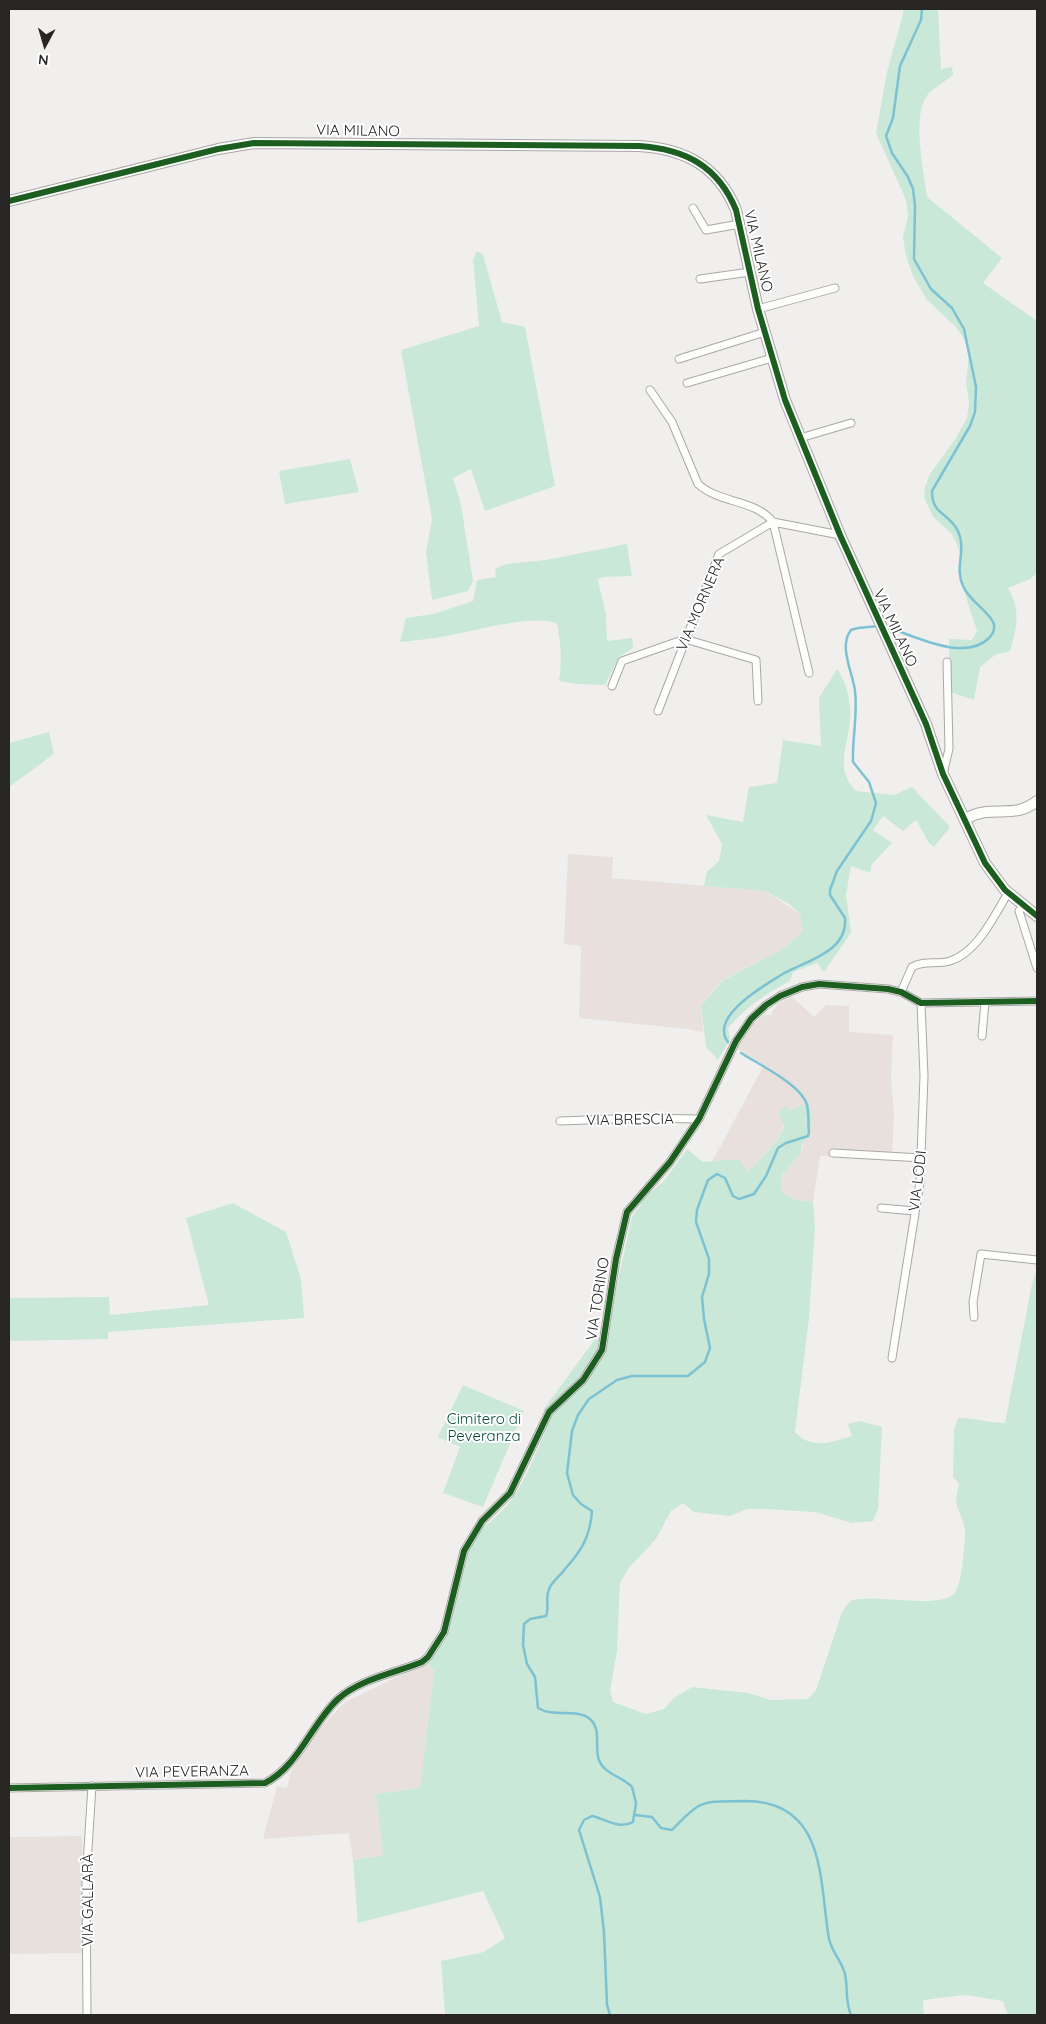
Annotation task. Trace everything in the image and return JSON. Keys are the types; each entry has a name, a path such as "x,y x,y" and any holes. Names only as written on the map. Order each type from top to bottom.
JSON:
{"street":[{"name":"VIA MILANO","path":"9,201 218,149 254,143 639,146 674,150 703,166 720,182 730,196 740,224 764,332 800,438 840,536 926,724 943,774 985,863 998,883 1037,916"},
{"path":"693,208 706,230 740,224"},
{"path":"700,279 750,272"},
{"path":"758,309 835,288"},
{"path":"679,359 764,332"},
{"path":"687,383 772,358"},
{"path":"650,390 672,422 698,484 706,492 765,511 774,522 808,673"},
{"path":"800,438 851,423"},
{"path":"774,522 840,536"},
{"name":"VIA MORNERA","path":"658,711 719,554 774,522"},
{"path":"612,686 622,661 685,639 756,660 758,701"},
{"path":"943,774 949,749 947,662"},
{"path":"965,819 988,810 1019,811 1037,801"},
{"path":"901,992 912,968 927,962 946,962 955,959 976,942 1008,893"},
{"path":"1023,905 1019,911 1037,968"},
{"path":"1031,947 1037,941"},
{"name":"VIA TORINO","path":"336,1701 354,1688 422,1662 437,1644 449,1613 464,1551 482,1521 510,1493 549,1412 583,1380 602,1350 616,1259 627,1212 670,1162 700,1119 736,1041 751,1019 766,1005 802,987 819,984 888,989 901,992 921,1003"},
{"path":"921,1003 1037,1001"},
{"path":"982,1036 984,1002"},
{"name":"VIA LODI","path":"892,1358 922,1158 924,1076 921,1003"},
{"name":"VIA BRESCIA","path":"560,1121 640,1118 700,1119"},
{"path":"832,1153 922,1158"},
{"path":"881,1208 915,1212"},
{"path":"974,1317 973,1302 981,1254 1037,1260"},
{"name":"VIA PEVERANZA","path":"9,1788 265,1783 278,1777 336,1701"},
{"name":"VIA GALLARÀ","path":"87,2015 86,1880 92,1786"}],"shaded area":[{"path":"568,854 613,857 612,878 766,891 800,914 803,932 782,949 721,981 701,1006 703,1032 579,1018 581,946 564,944"},
{"path":"792,997 814,1017 826,1005 849,1006 849,1032 893,1035 891,1080 894,1112 892,1159 820,1156 813,1202 796,1200 782,1193 781,1178 802,1150 811,1111 809,1103 790,1110 778,1140 748,1172 739,1159 712,1162 764,1065 736,1048 747,1029 764,1015 770,1015 777,1005"},
{"path":"427,1662 434,1671 420,1788 376,1794 383,1855 353,1860 349,1833 263,1839 277,1786 287,1788 291,1771 318,1730 344,1703"},
{"path":"82,1836 83,1953 9,1954 9,1837"}],"green space":[{"path":"903,9 938,9 941,69 952,67 953,75 928,94 920,115 920,144 927,197 1002,258 983,283 1037,321 1037,573 1030,579 1008,588 1015,603 1016,611 1010,651 995,655 980,667 974,700 950,692 949,639 972,640 977,631 958,572 960,554 958,547 952,534 933,517 924,497 925,487 930,474 956,438 967,418 969,403 966,383 969,354 963,337 955,326 927,300 913,276 906,256 903,237 908,216 906,200 876,133 887,72"},
{"path":"477,251 483,255 502,322 525,327 555,486 485,511 471,469 453,478 461,505 473,581 468,591 432,600 426,552 432,519 401,350 479,326 473,260"},
{"path":"350,459 359,492 285,504 279,471"},
{"path":"627,544 632,576 602,577 598,580 606,615 607,641 632,638 633,648 619,657 605,685 559,681 561,652 557,624 547,621 503,624 440,637 400,642 406,618 433,614 473,601 477,580 496,577 495,569 506,564 546,560"},
{"path":"837,669 846,687 850,708 844,767 850,783 856,791 894,795 912,787 950,827 934,847 929,843 916,820 903,831 883,816 873,830 892,843 872,864 870,873 851,866 846,895 851,933 824,972 817,963 793,972 790,981 749,1007 728,1028 730,1039 718,1060 706,1047 701,1006 722,981 782,949 803,932 800,914 789,904 766,891 704,886 707,872 719,861 722,844 706,815 743,822 749,787 777,783 783,740 821,746 819,698"},
{"path":"49,732 54,754 9,787 9,743"},
{"path":"809,1103 811,1111 810,1136 803,1142 800,1154 781,1177 782,1193 796,1200 813,1202 815,1227 809,1318 795,1432 808,1441 822,1443 852,1436 848,1424 859,1421 882,1427 878,1509 873,1521 852,1523 815,1512 747,1509 730,1516 694,1512 683,1503 671,1511 656,1539 628,1569 620,1583 617,1651 610,1691 613,1702 646,1714 664,1709 674,1698 692,1687 748,1693 771,1700 808,1699 816,1690 842,1612 850,1601 861,1599 938,1600 949,1597 956,1591 962,1568 965,1533 964,1524 956,1503 959,1483 953,1477 954,1431 958,1418 1005,1423 1032,1284 1037,1268 1037,2015 1008,2015 1003,2001 966,1995 923,2000 924,2015 445,2015 441,1961 484,1952 505,1938 483,1891 358,1923 353,1860 383,1855 376,1794 420,1788 434,1671 427,1662 440,1641 453,1612 468,1552 479,1532 506,1506 523,1480 551,1417 543,1410 596,1338 605,1338 632,1217 646,1196 664,1181 687,1149 703,1162 739,1159 748,1172 778,1140 784,1127 779,1112 786,1106 790,1110"},
{"path":"233,1203 286,1232 301,1279 304,1318 108,1332 108,1339 9,1341 9,1298 109,1297 110,1315 209,1305 186,1218"},
{"name":"Cimitero di Peveranza","path":"463,1385 524,1411 483,1507 443,1493 460,1447 438,1437"}],"waterway":[{"path":"884,626 952,648 966,648 979,645 989,638 994,628 992,620 970,597 963,586 960,572 961,545 958,531 935,505 932,491 970,426 975,412 976,387 964,329 952,308 931,289 914,259 915,206 913,189 908,177 892,153 886,136 893,118 900,66 921,20 922,9"},
{"path":"728,1042 724,1032 726,1023 731,1013 740,1004 781,975 832,948 840,940 844,930 845,918 830,895 830,890 837,871 871,821 876,803 869,782 853,762 856,700 854,684 847,660 846,644 847,636 851,630 879,626"},
{"path":"610,2015 607,2005 604,1932 600,1897 579,1830 584,1820 592,1816 623,1825 633,1822 636,1803 632,1787 601,1765 598,1755 596,1728 590,1719 579,1714 544,1711 538,1708 535,1677 527,1664 523,1645 524,1624 530,1619 546,1616 547,1594 550,1587 571,1562 587,1536 592,1511 581,1504 573,1495 567,1473 572,1431 578,1415 589,1399 617,1380 632,1376 688,1376 705,1362 710,1348 702,1297 709,1274 709,1259 696,1222 697,1210 708,1180 717,1174 725,1178 733,1196 739,1199 754,1194 766,1176 778,1148 786,1143 808,1136 808,1108 803,1097 788,1083 741,1053"},
{"path":"635,1815 652,1817 661,1828 672,1830 690,1812 697,1807 711,1802 745,1801 772,1805 791,1814 805,1829 814,1848 820,1870 829,1939 845,1974 848,2005 851,2015"}],"cycle path":[{"path":"9,201 218,149 254,143 639,146 671,151 685,156 710,171 729,195 736,210 758,309 785,400 840,535 926,724 943,774 985,863 1005,890 1037,916"},
{"path":"9,1788 265,1783 277,1776 287,1766 320,1720 338,1699 347,1692 367,1681 422,1662 428,1657 444,1632 464,1551 482,1521 510,1493 549,1412 583,1380 602,1350 616,1259 627,1212 670,1162 699,1119 736,1041 751,1019 766,1005 780,996 802,987 819,984 888,989 901,992 921,1003 1037,1001"}]}
